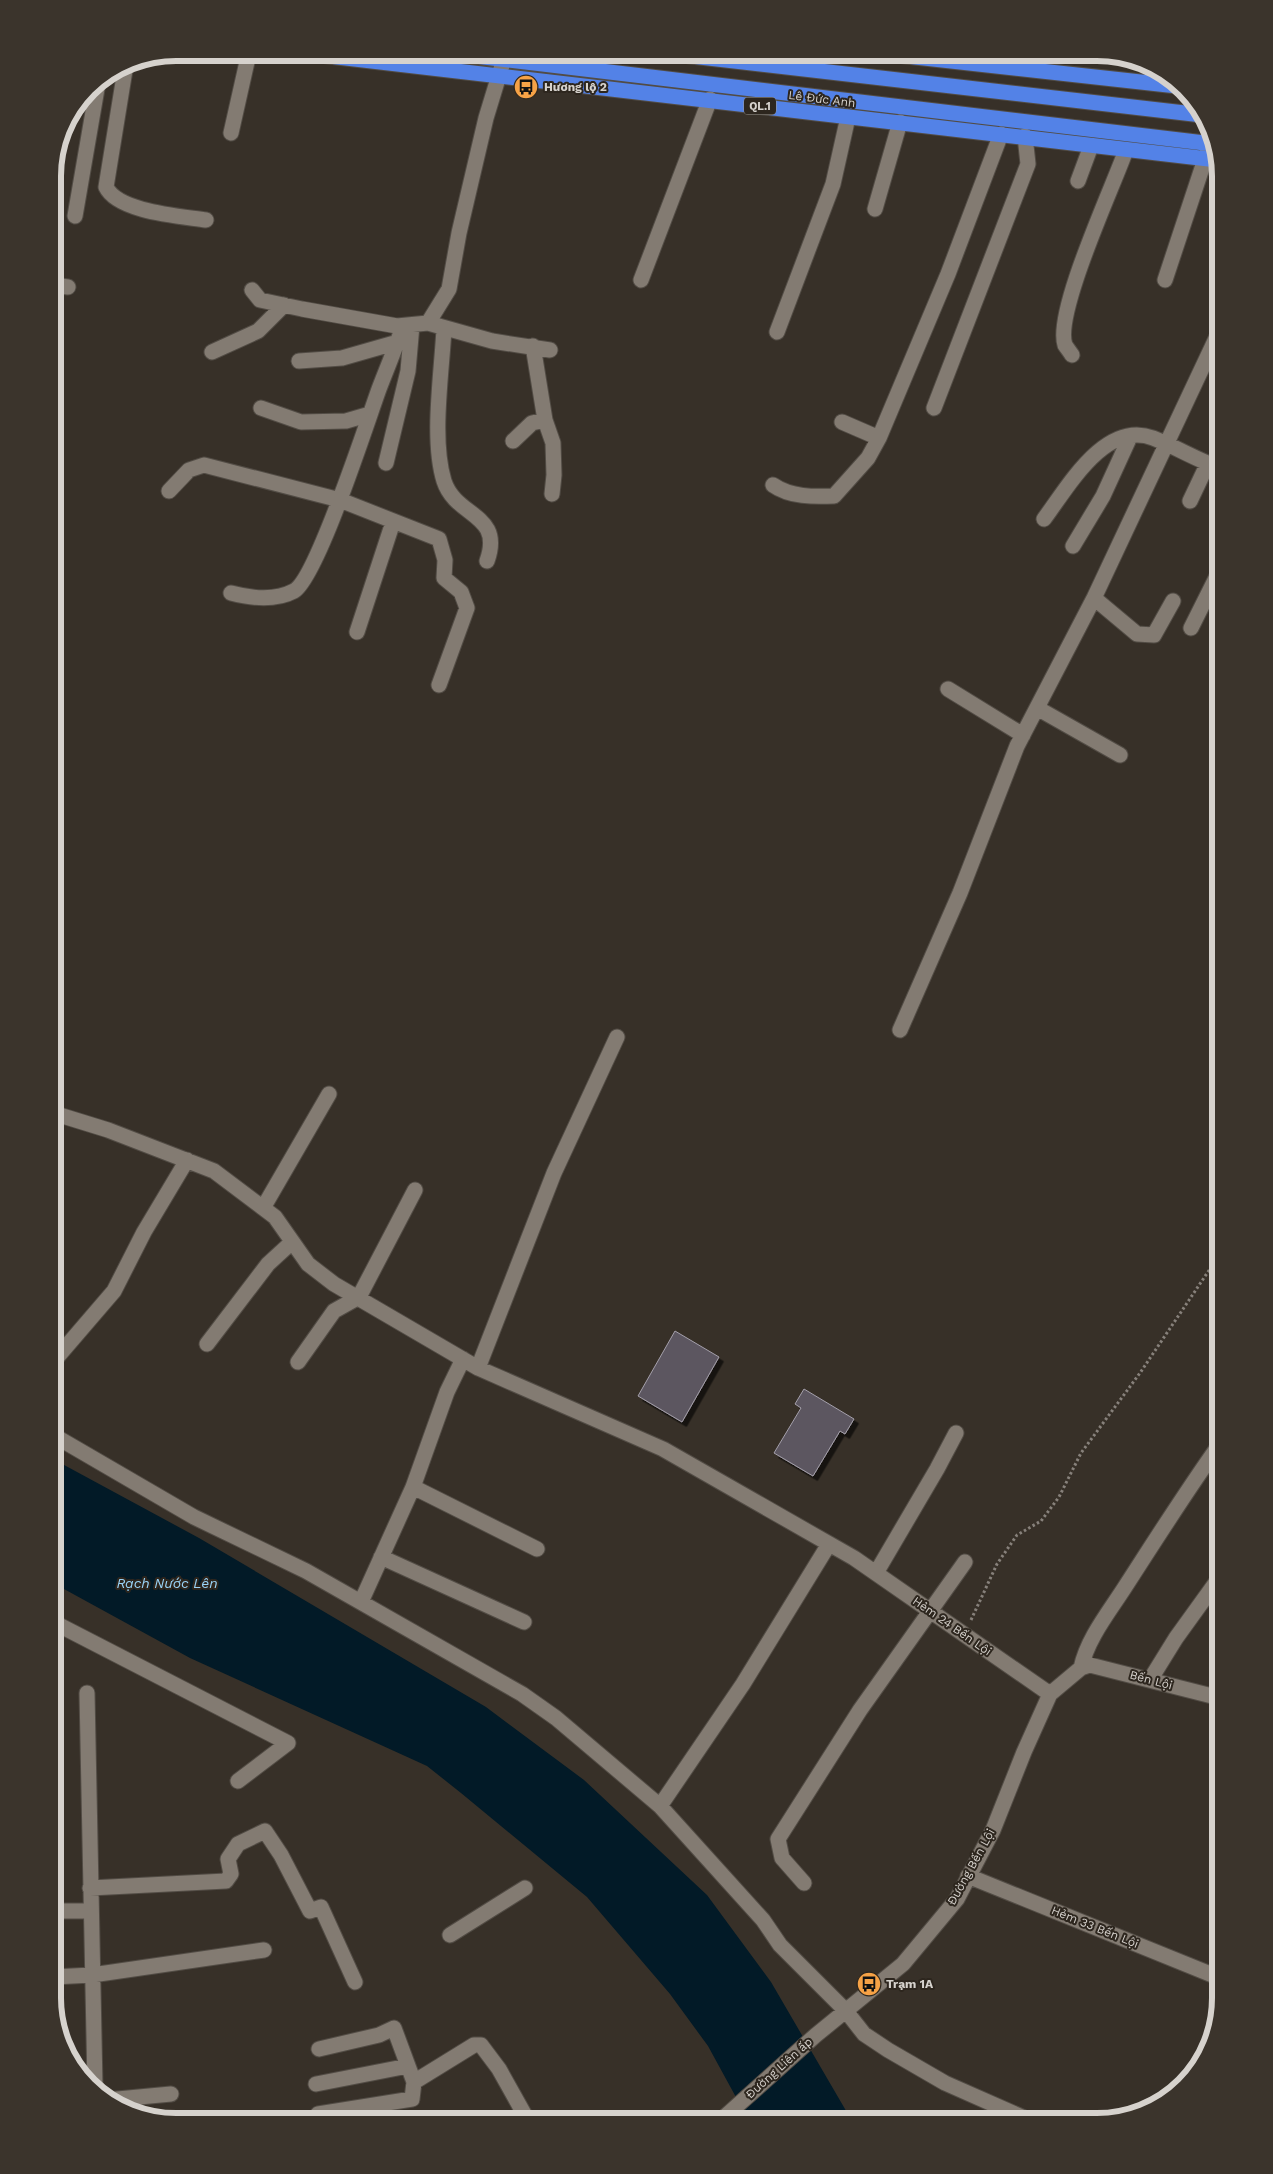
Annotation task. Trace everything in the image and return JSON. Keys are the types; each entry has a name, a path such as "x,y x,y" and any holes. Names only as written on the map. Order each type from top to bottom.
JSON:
{"highway":[{"name":"Lê Đức Anh","path":"377,61 1025,136 1210,160"},
{"name":"Lê Đức Anh","path":"521,61 1206,142"},
{"path":"734,61 1193,114"},
{"path":"951,61 1166,85"},
{"path":"1182,157 1207,145"}],"street":[{"path":"231,133 247,61"},
{"path":"428,323 449,289 459,232 486,118 504,61"},
{"path":"124,73 106,187 110,194 118,201 157,213 206,220"},
{"path":"75,216 96,94"},
{"path":"641,280 710,99"},
{"path":"777,332 834,184 848,117"},
{"path":"875,208 900,122"},
{"path":"772,485 780,490 812,498 834,496 868,458 880,438 948,274 1001,134"},
{"path":"934,408 1028,164 1025,136"},
{"path":"1078,181 1091,146"},
{"path":"1072,355 1065,344 1068,307 1074,282 1126,150"},
{"path":"1165,280 1210,160"},
{"path":"61,286 68,287"},
{"path":"252,290 260,300 284,305 397,326 428,323 492,341 550,350"},
{"path":"212,352 258,331 284,305"},
{"path":"231,593 245,597 269,597 294,590 308,574 340,500 398,342 408,325"},
{"path":"386,463 408,371 408,325"},
{"path":"444,328 439,453 444,482 455,500 477,516 490,530 491,549 487,561"},
{"path":"299,361 342,358 398,342"},
{"path":"533,346 545,420 553,443 554,475 552,494"},
{"path":"900,1030 960,893 1022,735 1094,598 1212,347"},
{"path":"261,408 301,422 346,421 370,414"},
{"path":"513,442 532,423 545,420"},
{"path":"842,422 880,438"},
{"path":"1044,519 1090,458 1121,436 1152,438 1212,465"},
{"path":"1073,546 1103,496 1130,437"},
{"path":"169,492 189,470 204,464 340,500 439,539 445,560 444,578 460,592 467,608 439,685"},
{"path":"1190,501 1212,469"},
{"path":"357,632 393,522"},
{"path":"1191,628 1212,586"},
{"path":"1094,598 1137,634 1154,634 1173,601"},
{"path":"948,689 1022,735"},
{"path":"1037,708 1120,755"},
{"path":"478,1368 554,1173 617,1036"},
{"path":"263,1208 329,1094"},
{"name":"Hẻm 24 Bến Lội","path":"61,1115 108,1130 214,1171 275,1217 308,1264 334,1284 478,1368 663,1450 854,1558 1050,1694"},
{"path":"61,1353 114,1290 144,1232 187,1160"},
{"path":"298,1362 334,1311 359,1297 414,1190"},
{"path":"207,1344 268,1264 292,1242"},
{"path":"360,1602 412,1487 447,1392 463,1359"},
{"path":"876,1574 956,1433"},
{"path":"61,1440 194,1517 306,1571 522,1694 556,1718 660,1806 763,1920 780,1945 846,2010 864,2034 945,2083 1011,2113"},
{"path":"1081,1668 1084,1656 1102,1624 1186,1491 1212,1455"},
{"path":"412,1487 537,1549"},
{"path":"660,1806 743,1684 829,1544"},
{"path":"381,1557 524,1622"},
{"path":"804,1883 782,1858 778,1839 860,1710 965,1562"},
{"path":"1150,1680 1212,1589"},
{"path":"61,1627 288,1743 238,1781"},
{"name":"Bến Lội","path":"1081,1668 1090,1665 1104,1667 1212,1696"},
{"name":"Đường Bến Lội","path":"816,2035 903,1964 957,1899 993,1830 1024,1752 1050,1694 1081,1668"},
{"path":"87,1693 95,2079"},
{"path":"90,1888 226,1881 231,1874 228,1859 238,1844 265,1831 281,1855 310,1911 320,1907 355,1982"},
{"name":"Hẻm 33 Bến Lội","path":"968,1876 1212,1975"},
{"path":"450,1935 525,1888"},
{"path":"61,1911 90,1911"},
{"path":"61,1977 92,1975 264,1950"},
{"path":"319,2049 379,2034 394,2028 414,2082 412,2099 324,2113"},
{"name":"Đường Liên ấp","path":"730,2113 816,2035"},
{"path":"414,2082 474,2045 481,2045 499,2069 524,2113"},
{"path":"316,2084 408,2066"},
{"path":"121,2099 171,2094"}],"path":[{"path":"964,1634 997,1564 1017,1535 1042,1521 1059,1497 1081,1453 1140,1374 1212,1266"}],"water":[{"name":"Rạch Nước Lên","path":"61,1463 199,1538 486,1707 584,1780 707,1895 771,1982 847,2113 745,2113 708,2046 670,1994 587,1897 461,1793 427,1766 190,1658 61,1587"}],"building":[{"path":"675,1331 719,1357 682,1422 638,1396"},
{"path":"804,1389 854,1419 845,1434 840,1431 813,1476 774,1453 801,1408 795,1404"}],"place":[{"name":"Hương lộ 2","path":"526,87"},
{"name":"Trạm 1A","path":"869,1984"}]}
